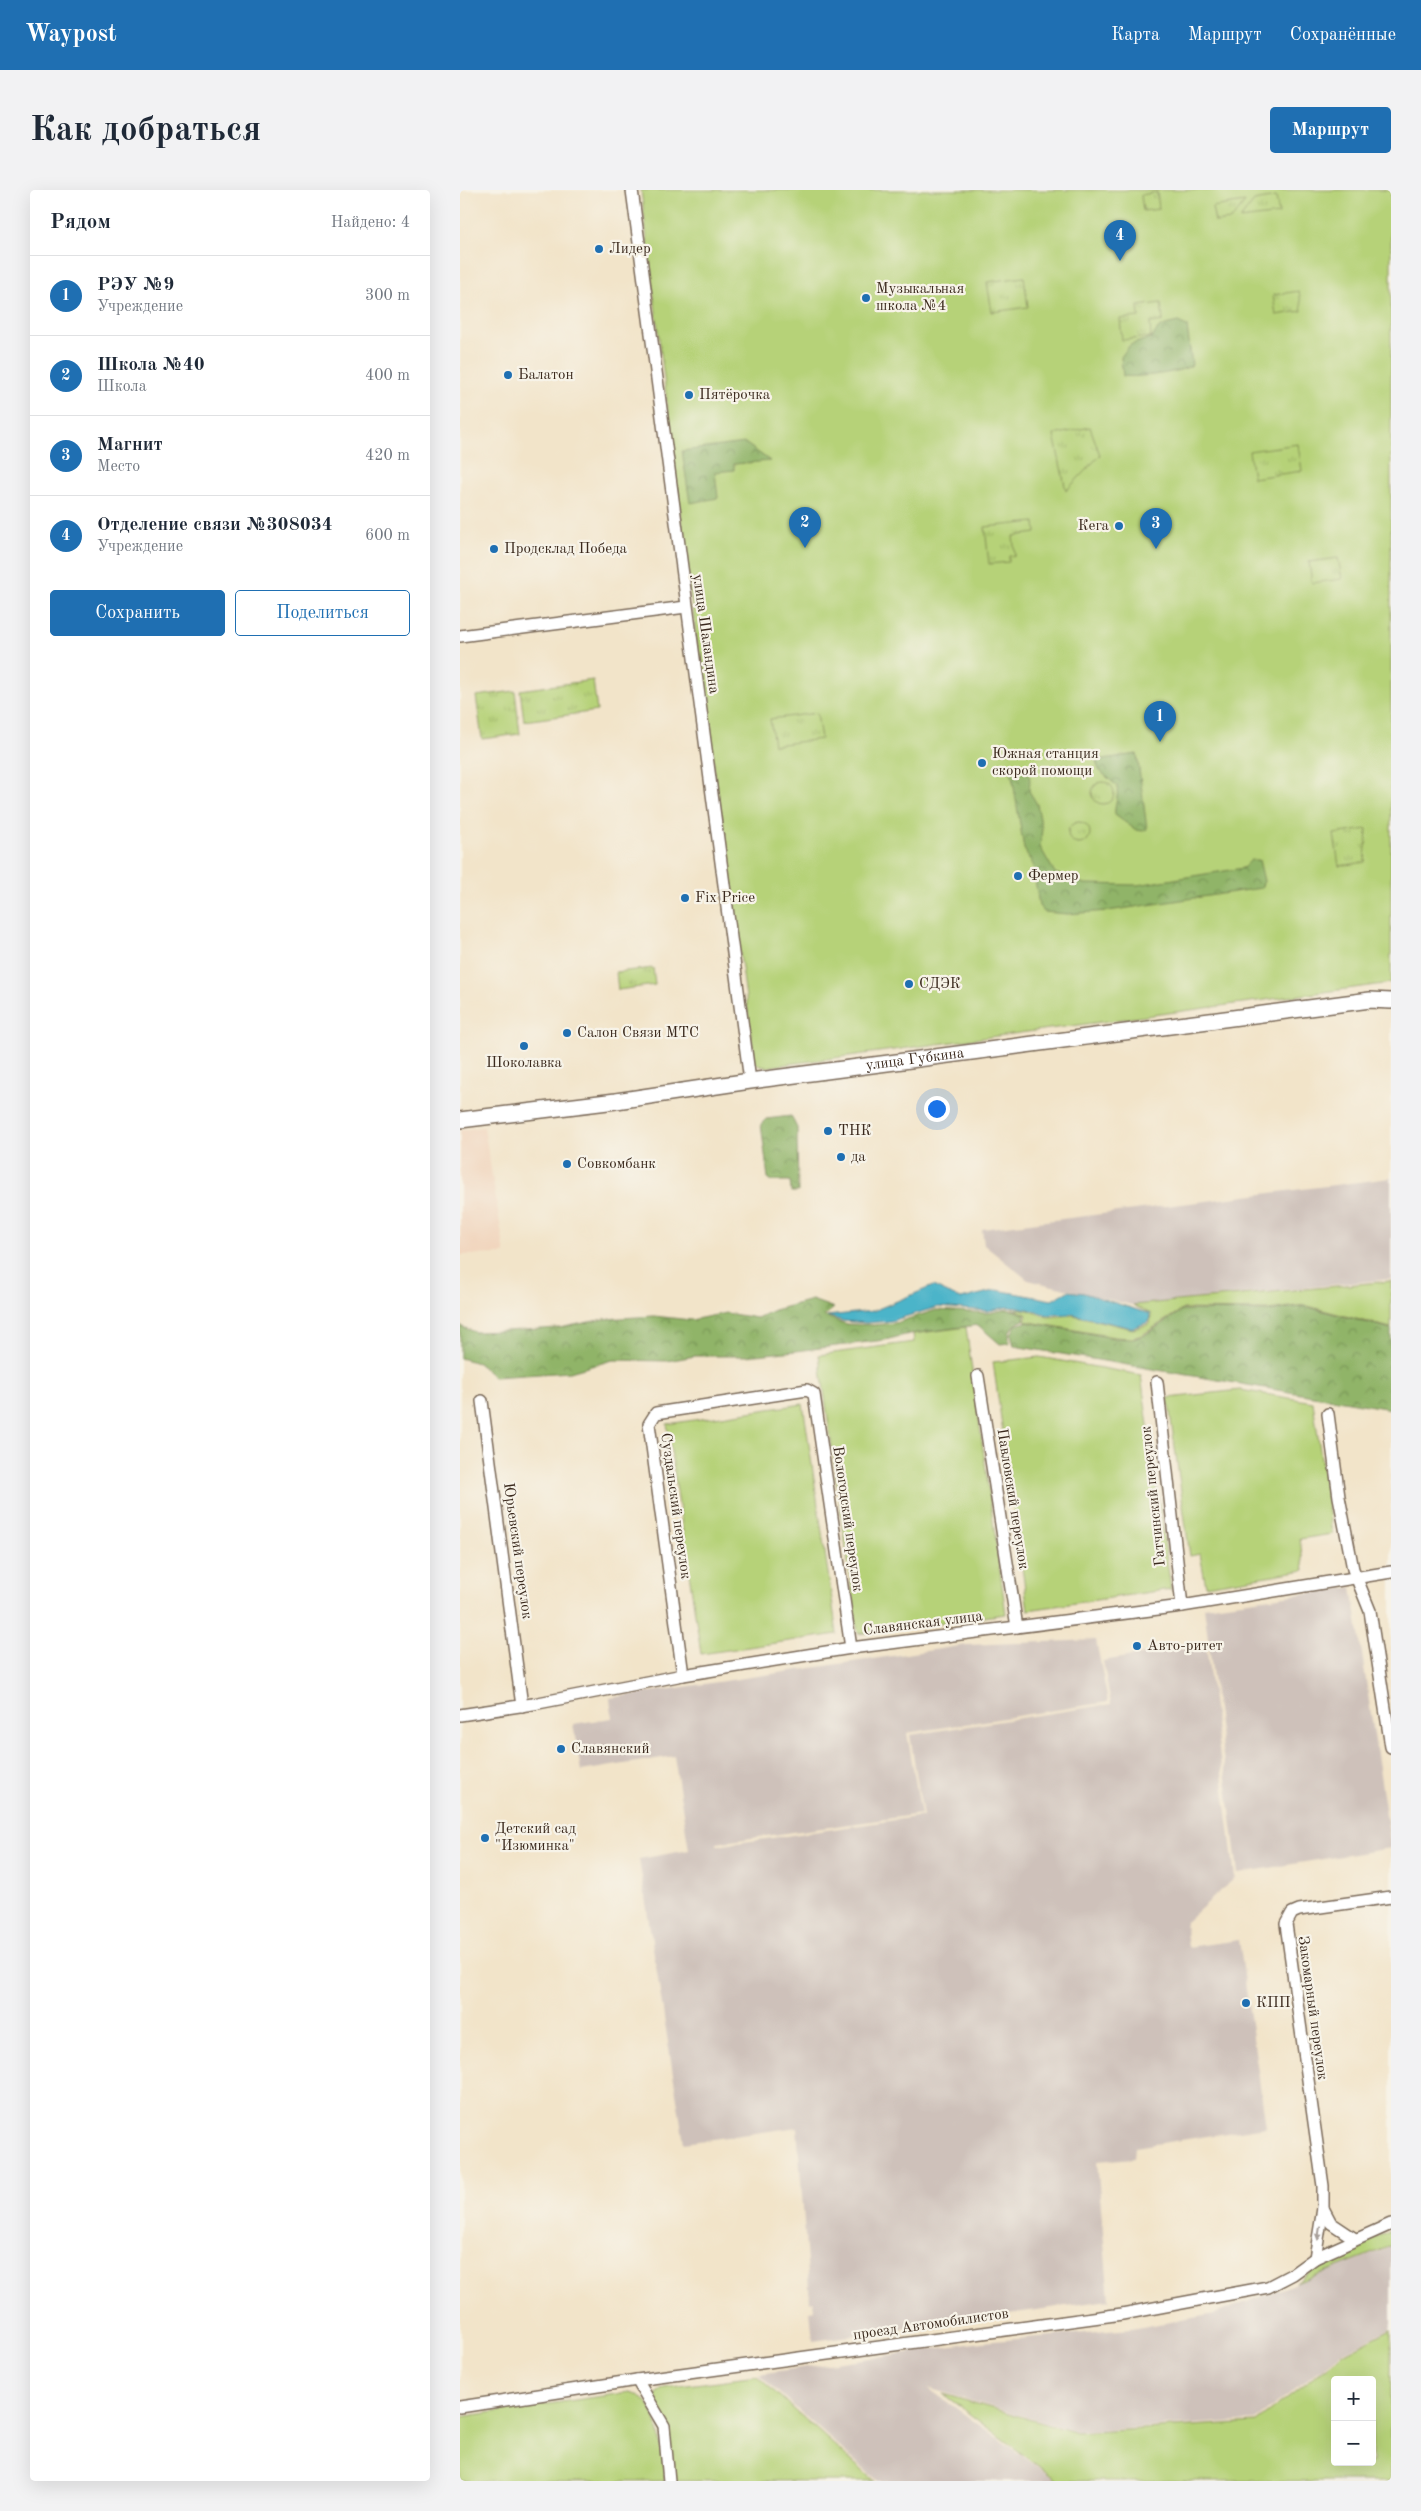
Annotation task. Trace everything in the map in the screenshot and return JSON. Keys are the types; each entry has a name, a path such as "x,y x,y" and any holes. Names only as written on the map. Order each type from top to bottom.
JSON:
{"main road":[{"name":"улица Губкина","path":"460,1120 616,1101 750,1081 1370,1000 1391,995"},
{"name":"улица Губкина","path":"1370,1000 1391,1001"}],"street":[{"name":"улица Шаландина","path":"632,190 750,1081"},
{"path":"460,636 686,607"},
{"name":"Павловский переулок","path":"978,1376 1017,1627"},
{"name":"Гатчинский переулок","path":"1157,1382 1182,1606"},
{"name":"Суздальский переулок","path":"684,1675 649,1424 656,1413 807,1390 814,1394"},
{"name":"Вологодский переулок","path":"814,1394 852,1648"},
{"name":"Юрьевский переулок","path":"482,1401 522,1706"},
{"path":"1328,1414 1339,1498 1355,1577 1370,1611 1391,1747"},
{"name":"Славянская улица","path":"460,1715 522,1706 684,1675 852,1648 1182,1606 1391,1572"},
{"name":"Закомарный переулок","path":"1315,2258 1323,2208 1323,2186 1286,1924 1292,1913 1299,1910 1391,1897"},
{"path":"1323,2208 1331,2223 1355,2239"},
{"name":"проезд Автомобилистов","path":"460,2407 637,2380 1122,2314 1268,2288 1315,2258 1391,2224"},
{"path":"637,2380 664,2426 669,2481"}],"shaded area":[{"path":"484,1127 505,1254 460,1255 460,1130"},
{"path":"1391,1178 1391,1279 1132,1305 1028,1280 984,1245 982,1229"},
{"path":"1352,1587 1391,1848 1238,1873 1204,1607"},
{"path":"1096,1640 1108,1702 907,1733 921,1814 717,1843 717,1846 923,1816 910,1735 1111,1704 1103,1661 1206,1644 1235,1878 1185,1923 1188,1947 1239,1940 1266,2127 1135,2147 1134,2158 1097,2161 1109,2300 813,2341 810,2311 814,2310 813,2301 810,2302 797,2127 684,2143 639,1859 689,1850 674,1756 581,1771 573,1724 612,1718 610,1698 967,1645"},
{"path":"1391,2247 1391,2328 1344,2352 1255,2420 1077,2432 928,2388 1057,2481 877,2481 758,2374 982,2342 1131,2329 1215,2314"}],"green space":[{"path":"641,190 1391,190 1391,983 767,1067 760,1066 755,1062 691,600"},
{"path":"1157,192 1159,209 1143,211 1141,195"},
{"path":"1276,197 1279,214 1240,219 1254,201"},
{"path":"1245,202 1231,220 1215,222 1212,207"},
{"path":"1024,277 1028,307 992,312 987,282"},
{"path":"1299,291 1302,311 1276,315 1273,295"},
{"path":"1161,303 1163,321 1150,323 1151,337 1122,340 1120,319 1139,317 1138,306"},
{"path":"1178,322 1187,326 1192,365 1159,374 1123,376 1121,357 1130,345 1153,337 1157,330 1163,326"},
{"path":"1090,427 1100,455 1066,491 1054,435"},
{"path":"745,443 770,461 734,464 734,470 715,472 718,498 690,503 682,451"},
{"path":"1298,444 1302,471 1253,478 1249,451"},
{"path":"1035,522 1036,533 1013,536 1015,556 1009,556 1009,562 989,564 985,527"},
{"path":"1338,558 1342,579 1312,583 1309,562"},
{"path":"593,680 597,711 524,721 520,690"},
{"path":"515,691 520,734 482,739 476,696"},
{"path":"817,713 821,739 774,745 770,719"},
{"path":"1137,754 1147,829 1143,831 1136,830 1115,815 1117,786 1099,770 1096,760"},
{"path":"1020,768 1028,774 1029,791 1037,804 1042,829 1040,847 1055,873 1085,884 1137,885 1243,868 1251,860 1259,860 1264,881 1261,888 1108,911 1067,914 1044,912 1039,906 1033,865 1024,849 1011,769"},
{"path":"1103,782 1111,785 1114,793 1111,801 1103,804 1095,801 1092,793 1095,785"},
{"path":"1079,822 1087,825 1090,833 1087,841 1079,844 1071,841 1068,833 1071,825"},
{"path":"1367,829 1365,862 1339,866 1334,834"},
{"path":"653,968 655,985 618,990 616,972"},
{"path":"791,1116 797,1128 798,1192 791,1192 790,1181 772,1181 768,1178 761,1124 766,1119"},
{"path":"1391,1281 1391,1328 1304,1305 1268,1310 1183,1309 1142,1335 1132,1338 1114,1337 1025,1321 1027,1314 1012,1309 1028,1310 1048,1317 1073,1315 1133,1329 1150,1324 1151,1314 1133,1305"},
{"path":"812,1300 834,1308 824,1316 846,1324 874,1325 895,1323 936,1310 989,1313 1008,1309 1025,1314 1024,1320 1012,1328 1009,1335 1009,1343 1000,1344 978,1325 909,1334 885,1340 796,1351 746,1356 695,1356 667,1361 613,1360 570,1372 494,1377 478,1363 460,1358 460,1326 475,1332 559,1328 604,1319 654,1316 691,1320 726,1313 757,1318 774,1310"},
{"path":"1304,1306 1391,1329 1391,1409 1014,1346 1011,1334 1016,1325 1026,1322 1114,1338 1133,1339 1143,1336 1183,1310 1268,1311"},
{"path":"966,1327 1006,1614 858,1634 819,1355 914,1342 913,1334"},
{"path":"1039,1357 1141,1375 1171,1589 1028,1610 993,1362"},
{"path":"1240,1390 1313,1402 1332,1534 1300,1539 1304,1570 1206,1586 1200,1554 1190,1556 1168,1398"},
{"path":"803,1404 837,1634 701,1654 667,1424"},
{"path":"1391,2230 1391,2246 1296,2283 1324,2261"},
{"path":"1391,2329 1391,2481 1058,2481 943,2394 1077,2433 1256,2422 1345,2353"},
{"path":"757,2376 874,2481 673,2481 655,2400 657,2393 664,2388"},
{"path":"630,2392 640,2396 654,2416 661,2444 665,2481 460,2481 460,2417"}],"water":[{"path":"933,1286 961,1299 997,1290 1052,1300 1068,1291 1084,1293 1150,1314 1149,1322 1132,1328 1072,1314 1048,1315 1028,1309 1008,1307 988,1311 938,1307 891,1321 866,1323 843,1321 827,1316 873,1311"}],"place":[{"name":"Лидер","path":"599,249"},
{"name":"Отделение связи №308034","path":"1120,261"},
{"name":"Музыкальная школа №4","path":"866,298"},
{"name":"Балатон","path":"508,375"},
{"name":"Пятёрочка","path":"689,395"},
{"name":"Кега","path":"1119,526"},
{"name":"Школа №40","path":"805,548"},
{"name":"Продсклад Победа","path":"494,549"},
{"name":"Магнит","path":"1156,549"},
{"name":"РЭУ №9","path":"1160,742"},
{"name":"Южная станция скорой помощи","path":"982,763"},
{"name":"Фермер","path":"1018,876"},
{"name":"Fix Price","path":"685,898"},
{"name":"СДЭК","path":"909,984"},
{"name":"Салон Связи МТС","path":"567,1033"},
{"name":"Шоколавка","path":"524,1046"},
{"name":"ТНК","path":"828,1131"},
{"name":"да","path":"841,1157"},
{"name":"Совкомбанк","path":"567,1164"},
{"name":"Авто-ритет","path":"1137,1646"},
{"name":"Славянский","path":"561,1749"},
{"name":"Детский сад \"Изюминка\"","path":"485,1838"},
{"name":"КПП","path":"1246,2003"}]}
